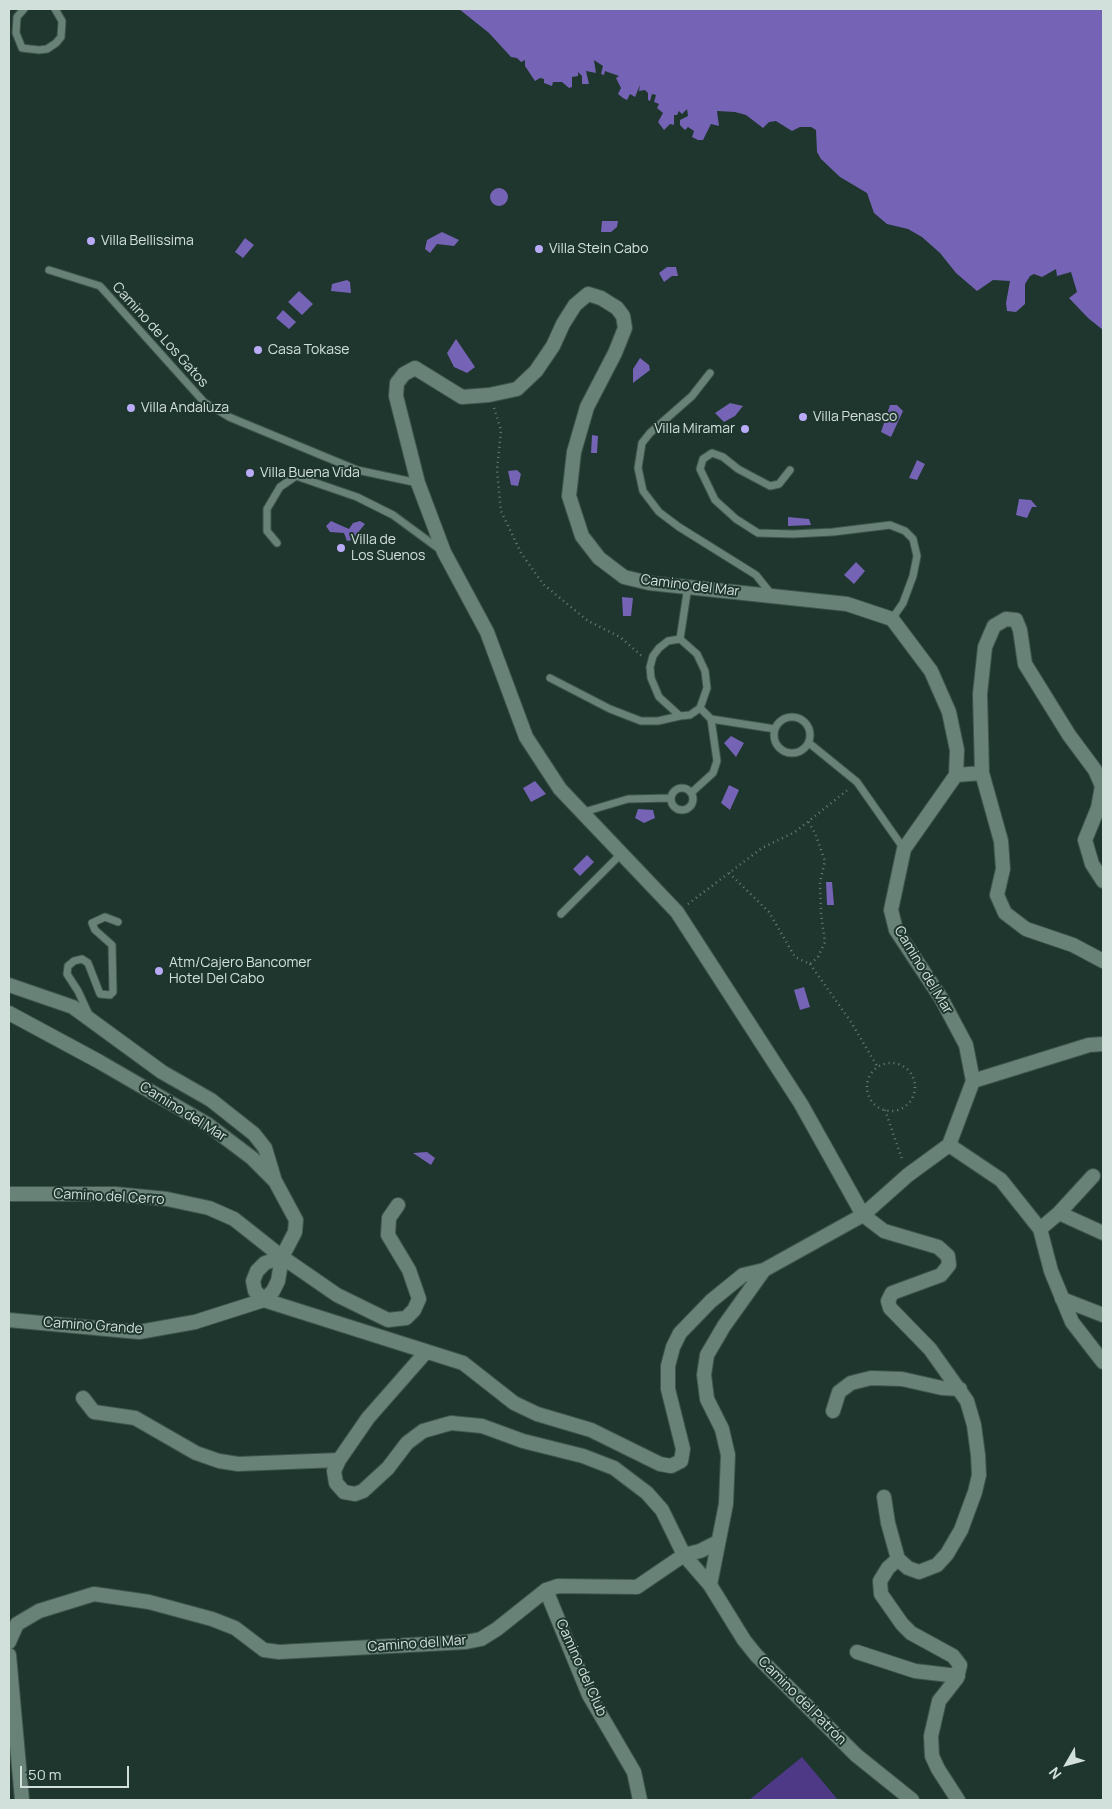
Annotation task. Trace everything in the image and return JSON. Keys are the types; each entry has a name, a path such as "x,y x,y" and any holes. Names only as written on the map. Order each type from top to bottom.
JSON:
{"street":[{"name":"Camino del Mar","path":"863,1215 801,1104 677,912 621,854 584,812 560,789 526,737 487,632 444,552 418,483 396,396 396,383 404,374 415,368 462,397 489,395 517,388 536,371 553,346 563,324 575,305 588,294 601,298 617,308 623,316 625,328 615,353 587,406 574,452 569,496 582,536 599,558 624,577 649,582 848,604 892,620"},
{"path":"1103,881 1092,864 1085,840 1098,808 1102,786 1095,770 1064,726 1025,664 1020,630 1016,620 1006,619 994,626 985,646 980,694 982,773 1001,841 1002,870 997,895 1005,913 1026,929 1073,945 1103,961"},
{"path":"892,620 931,670 949,712 957,750 956,776 982,773"},
{"name":"Camino del Mar","path":"956,776 904,849 891,910 896,930 941,998 966,1045 974,1081"},
{"path":"9,985 66,1004 91,1019 162,1072 211,1100 254,1134 265,1148 275,1181"},
{"name":"Camino del Mar","path":"9,1014 98,1061 207,1124 252,1158 275,1181 296,1220 296,1232 282,1257 278,1281 273,1291 264,1300"},
{"path":"282,1257 266,1263 257,1271 254,1281 255,1290 264,1300 440,1355 463,1364 514,1403 537,1414 591,1430 660,1464 671,1466 681,1461 683,1449 668,1388 668,1366 673,1347 680,1333 711,1301 743,1274 764,1270 863,1215 908,1175 949,1145 974,1081 1090,1045 1103,1044"},
{"path":"949,1145 1001,1180 1040,1229 1051,1271 1072,1322 1103,1362"},
{"path":"1040,1229 1059,1213 1093,1176"},
{"name":"Camino del Cerro","path":"9,1194 116,1194 167,1199 209,1208 234,1218 282,1257 337,1295 388,1320 406,1318 414,1310 419,1298 409,1270 388,1235 389,1218 398,1205"},
{"path":"1059,1213 1103,1233"},
{"path":"863,1215 884,1231 938,1248 948,1256 950,1265 941,1274 892,1293 888,1301 890,1308 930,1349 968,1401 974,1425 979,1475 961,1530 947,1554 937,1565 929,1569 914,1571 898,1559 888,1522 884,1497"},
{"path":"710,1585 726,1504 728,1455 722,1430 707,1399 704,1375 707,1354 724,1326 764,1270"},
{"path":"1062,1299 1103,1315"},
{"name":"Camino Grande","path":"9,1320 139,1332 195,1322 264,1300"},
{"path":"426,1352 368,1418 340,1460 334,1471 336,1483 344,1492 355,1494 363,1491 388,1468 407,1443 423,1431 451,1423 482,1426 523,1441 583,1456 614,1468 647,1493 662,1510 684,1555"},
{"path":"833,1411 839,1392 852,1383 871,1378 902,1379 942,1388 960,1389"},
{"path":"83,1398 94,1412 135,1418 196,1452 219,1461 238,1464 340,1460"},
{"name":"Camino del Mar","path":"9,1642 17,1624 39,1611 94,1594 149,1602 212,1619 235,1628 264,1650 278,1652 466,1642 481,1639 497,1629 546,1590 558,1586 637,1587 684,1555 700,1551 718,1542"},
{"name":"Camino del Patrón","path":"684,1555 710,1585 756,1655 856,1755 912,1800"},
{"path":"898,1559 888,1568 880,1581 881,1594 902,1624 911,1633 953,1656 960,1665 958,1676 939,1701 931,1736 932,1756 958,1800"},
{"name":"Camino del Club","path":"546,1590 589,1695 634,1772 640,1800"},
{"path":"857,1652 915,1670 958,1676"},
{"path":"9,1655 22,1800"}],"lane":[{"path":"24,9 17,17 16,33 22,48 38,50 56,44 61,37 62,20 54,9"},
{"name":"Camino de Los Gatos","path":"49,270 100,286 204,402 229,417 357,470 418,483"},
{"path":"710,373 701,386 673,415 650,433 642,443 638,468 643,491 659,512 679,527 756,575 772,595"},
{"path":"790,470 779,484 770,486 738,469 723,457 712,453 703,460 700,469 715,500 736,519 758,533 833,532 890,525 905,531 913,539 917,556 913,576 903,602 892,620"},
{"path":"277,542 267,530 267,509 280,487 296,476 319,482 372,504 393,515 444,552"},
{"path":"680,638 688,586"},
{"path":"680,638 668,641 658,648 653,656 650,667 651,678 659,697 666,706 680,716"},
{"path":"550,678 610,709 641,720 658,721 690,715 700,708 707,688 705,672 697,654 680,638"},
{"path":"691,793 713,773 717,761 710,719 700,708"},
{"path":"800,718 808,726 810,732 809,743 800,752 788,753 782,751 775,741 775,729 783,720 800,718"},
{"path":"710,719 775,729"},
{"path":"809,743 857,782 904,849"},
{"path":"679,788 686,788 691,793 692,804 683,810 673,805 671,798 679,788"},
{"path":"584,812 628,799 671,798"},
{"path":"561,914 621,854"},
{"path":"91,1019 78,991 67,974 68,966 74,961 82,959 88,963 100,994 110,995 113,992 112,945 96,930 92,923 105,917 118,922"}],"path":[{"path":"489,395 502,430 497,470 501,511 521,553 543,584 588,622 620,637 640,654 650,667"},
{"path":"677,912 762,848 795,832 857,782"},
{"path":"808,821 815,833 824,861 820,882 825,942 818,957 810,964"},
{"path":"729,873 769,912 795,957 810,964 851,1022 877,1066"},
{"path":"884,1063 901,1064 913,1075 915,1083 913,1098 908,1105 901,1109 885,1110 872,1102 868,1094 868,1079 877,1066 884,1063"},
{"path":"885,1110 908,1175"}],"shaded area":[{"path":"459,9 1103,9 1103,330 1088,318 1069,298 1077,292 1071,272 1057,276 1056,269 1042,277 1034,274 1030,276 1025,284 1025,304 1016,312 1007,311 1006,303 1010,281 993,280 977,291 956,273 940,253 922,237 908,229 887,224 874,213 867,193 840,177 821,159 817,152 816,130 811,127 800,127 792,131 776,121 769,122 763,128 746,115 717,111 719,126 711,124 703,140 698,140 692,137 694,131 688,127 685,130 680,125 680,120 688,116 687,109 682,114 679,111 677,115 674,115 674,125 670,124 664,130 658,122 663,113 657,108 659,104 654,102 656,95 652,94 650,101 648,100 648,93 645,90 639,91 640,85 635,97 630,94 627,100 623,98 618,94 621,88 616,78 619,76 605,71 604,75 601,74 603,66 594,60 596,73 586,71 589,84 582,84 582,76 578,72 578,76 572,77 572,87 569,88 562,82 553,82 552,86 544,83 544,79 540,78 535,81 525,66 525,60 521,62 517,58 511,57 489,33"},
{"path":"499,188 505,191 508,197 505,203 499,206 493,203 490,197 493,191"},
{"path":"602,221 618,221 617,227 611,232 601,232"},
{"path":"442,232 459,240 454,246 437,244 430,253 425,249 427,240"},
{"path":"245,238 254,245 243,258 235,252"},
{"path":"667,267 676,267 678,276 672,276 664,282 659,273"},
{"path":"347,280 350,282 351,293 331,291 332,284"},
{"path":"299,291 313,304 302,315 288,302"},
{"path":"283,310 296,322 289,329 276,318"},
{"path":"456,339 475,367 467,373 454,367 447,353"},
{"path":"640,358 649,365 650,370 633,383 633,369"},
{"path":"730,403 743,406 735,416 724,422 715,413"},
{"path":"890,405 897,405 903,411 891,437 881,432"},
{"path":"592,435 598,436 597,453 591,453"},
{"path":"917,460 925,464 917,480 909,478"},
{"path":"517,470 521,474 518,486 511,485 508,471"},
{"path":"1019,499 1031,500 1037,507 1032,507 1027,518 1016,515"},
{"path":"788,517 809,519 811,525 788,526"},
{"path":"331,521 349,529 353,523 360,521 365,524 352,540 347,541 344,533 330,532 326,526"},
{"path":"856,562 865,571 854,584 844,575"},
{"path":"622,597 633,598 631,616 623,616"},
{"path":"731,736 744,743 736,757 724,743"},
{"path":"535,781 546,794 531,802 523,788"},
{"path":"729,785 739,790 730,810 721,803"},
{"path":"638,809 653,810 655,818 644,823 635,818"},
{"path":"587,855 594,862 580,876 573,869"},
{"path":"826,882 832,882 834,905 827,905"},
{"path":"804,987 810,1007 800,1010 794,990"},
{"path":"427,1152 435,1158 431,1165 413,1153"},
{"path":"802,1757 838,1800 749,1800"}],"place":[{"name":"Villa Bellissima","path":"91,241"},
{"name":"Villa Stein Cabo","path":"539,249"},
{"name":"Casa Tokase","path":"258,350"},
{"name":"Villa Andaluza","path":"131,408"},
{"name":"Villa Penasco","path":"803,417"},
{"name":"Villa Miramar","path":"745,429"},
{"name":"Villa Buena Vida","path":"250,473"},
{"name":"Villa de Los Suenos","path":"341,548"},
{"name":"Atm/Cajero Bancomer Hotel Del Cabo","path":"159,971"}]}
